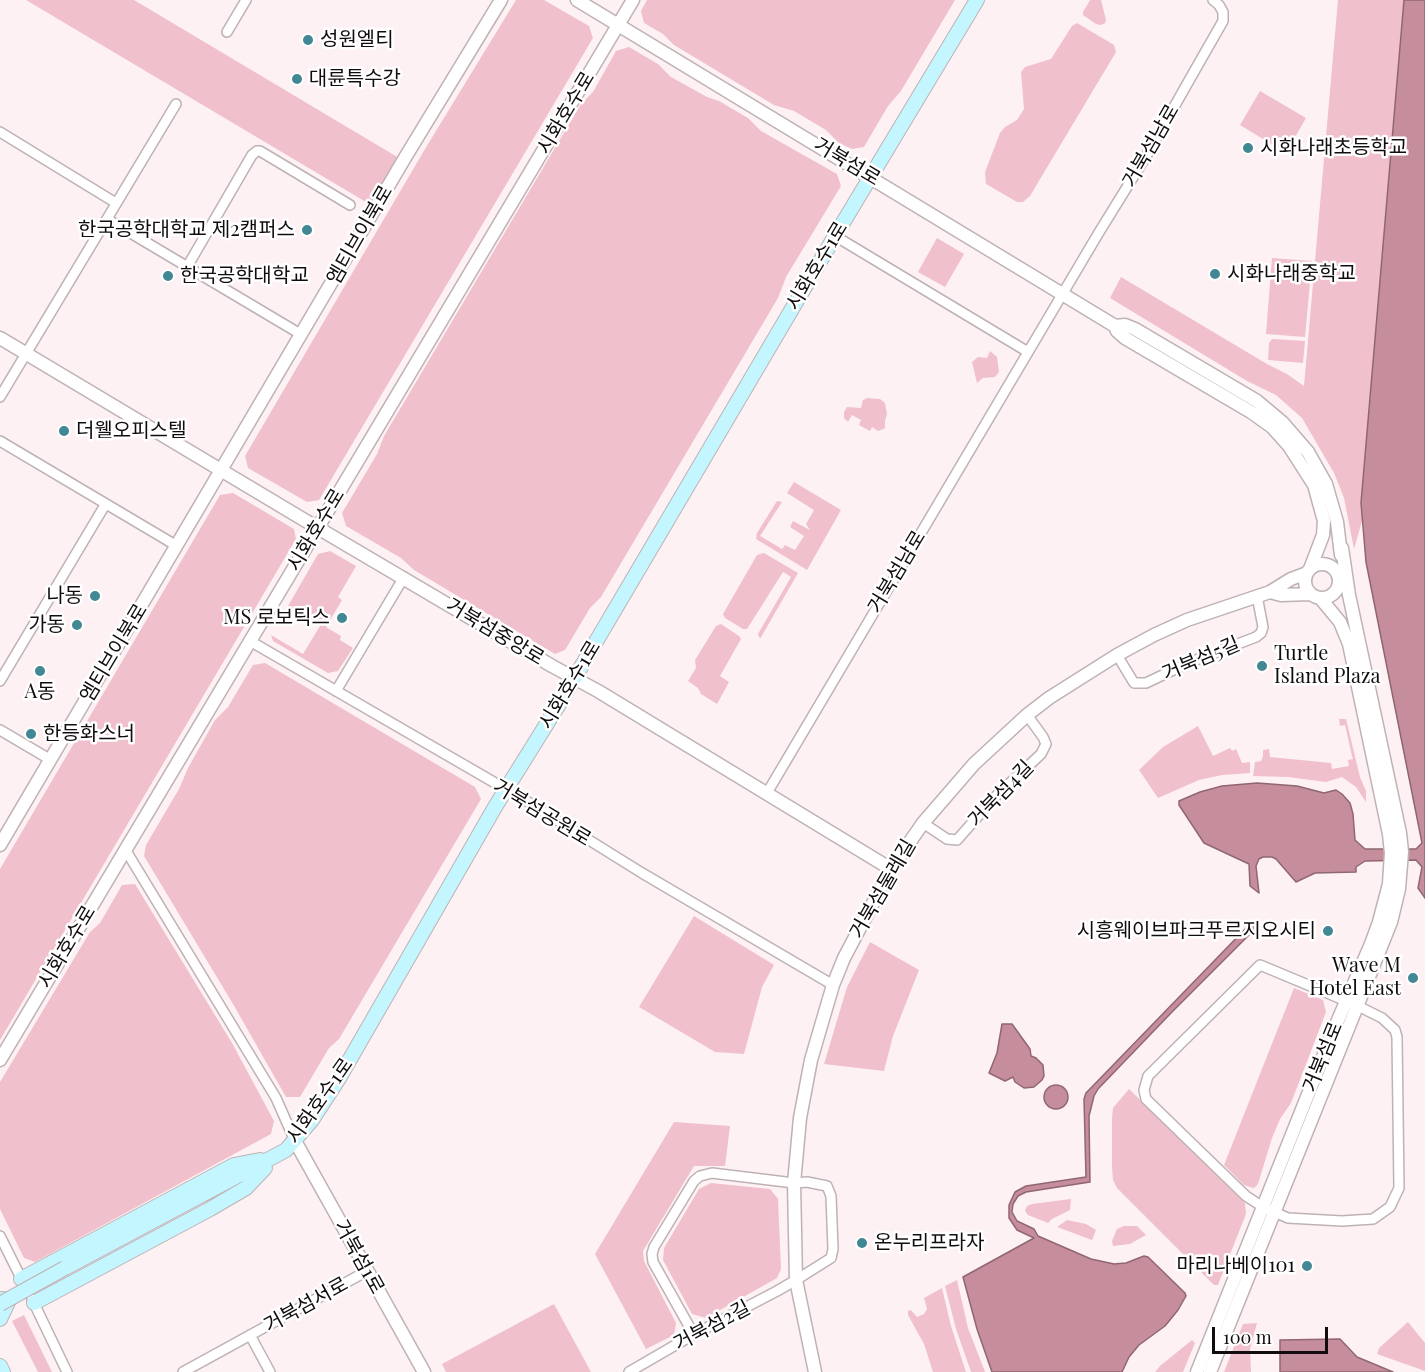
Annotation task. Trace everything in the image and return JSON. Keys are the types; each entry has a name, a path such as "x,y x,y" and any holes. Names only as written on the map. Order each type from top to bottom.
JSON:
{"main road":[{"name":"시화호수1로","path":"3,1301 286,1150 312,1120 338,1080 506,791 977,0"},
{"path":"21,1278 234,1165 274,1157"},
{"path":"34,1303 246,1188 274,1157"},
{"path":"0,1319 3,1301"},
{"path":"0,1366 3,1372"}],"street":[{"path":"227,32 246,0"},
{"name":"엠티브이북로","path":"0,845 501,0"},
{"name":"거북섬로","path":"577,0 871,176 1115,326"},
{"name":"시화호수로","path":"0,1060 633,0"},
{"name":"거북섬남로","path":"767,793 1148,153 1223,21 1223,12 1214,0"},
{"path":"0,397 176,104"},
{"path":"0,132 116,203"},
{"path":"187,267 252,155 257,151 350,205"},
{"path":"107,219 302,335"},
{"path":"835,236 1028,352"},
{"path":"1330,610 1310,596 1305,584 1323,535 1324,521 1322,507 1314,486 1289,446 1272,427 1251,412 1125,338 1115,326 1125,325 1135,329 1257,401 1282,422 1308,452 1326,484 1342,549 1395,833"},
{"path":"0,338 221,471"},
{"path":"0,441 177,546"},
{"name":"거북섬중앙로","path":"221,471 598,691 891,869"},
{"path":"0,681 105,505"},
{"path":"1270,592 1281,595 1332,596 1339,586 1342,549"},
{"path":"1291,579 1315,555"},
{"path":"1270,592 1315,566 1325,564 1335,570 1349,595"},
{"path":"336,691 404,577"},
{"name":"거북섬둘레길","path":"815,1372 796,1280 794,1183 800,1118 811,1060 833,985 844,958 891,869 923,823 974,764 1027,715 1073,682 1154,635 1187,620 1270,592"},
{"name":"거북섬5길","path":"1117,655 1134,683 1146,683 1219,650 1256,637 1261,633 1263,627 1257,596"},
{"name":"거북섬로","path":"1197,1372 1268,1210 1352,1003 1396,870 1395,833 1349,644 1340,622 1330,610 1310,596"},
{"name":"거북섬공원로","path":"250,641 833,985"},
{"name":"거북섬4길","path":"923,823 947,839 957,840 995,798 1041,754 1046,744 1027,715"},
{"path":"0,730 51,760"},
{"path":"125,849 276,1098 296,1141"},
{"path":"1260,965 1352,1003 1390,1024 1397,1037 1399,1188 1390,1207 1381,1215 1364,1220 1288,1218 1268,1210 1246,1196 1146,1099 1145,1083 1148,1077 1260,965"},
{"name":"거북섬1로","path":"296,1141 424,1372"},
{"path":"694,1335 653,1262 652,1254 694,1181 700,1176 712,1173 794,1183"},
{"name":"거북섬2길","path":"629,1372 796,1280 831,1258 833,1249 830,1190 822,1184 794,1183"},
{"path":"1210,1372 1268,1210"},
{"path":"0,1236 67,1372"},
{"name":"거북섬서로","path":"270,1372 250,1335 367,1271"},
{"path":"183,1372 250,1335"}],"shaded area":[{"path":"26,0 134,0 404,161 376,208"},
{"path":"516,0 544,0 589,26 593,38 319,500 307,502 248,468 245,456 425,149"},
{"path":"647,0 955,0 901,91 888,106 864,147 852,149 839,143 826,130 794,111 774,105 674,45 663,34 644,23 641,11"},
{"path":"1090,0 1101,0 1105,23 1096,24 1083,15"},
{"path":"1338,0 1404,0 1363,479 1362,521 1354,549 1344,498 1334,473 1302,418 1276,395 1247,381 1110,298 1121,277 1304,386"},
{"path":"1404,0 1425,0 1425,898 1418,888 1422,867 1416,860 1365,861 1356,867 1356,872 1315,873 1296,882 1276,859 1263,857 1259,859 1256,866 1259,893 1250,886 1249,864 1204,843 1179,805 1179,801 1222,786 1257,783 1297,786 1324,793 1336,790 1350,803 1355,840 1365,849 1416,849 1422,843 1366,562 1361,503"},
{"path":"1077,23 1114,45 1116,52 1030,196 1023,202 1017,202 986,184 985,172 1000,133 1017,120 1024,109 1021,72 1025,67 1051,59 1072,26"},
{"path":"629,47 658,64 671,77 719,101 748,118 761,131 837,174 841,186 786,277 778,298 601,597 590,608 565,650 555,654 414,570 401,558 346,526 342,513 377,454 384,436 581,104 593,92 616,51"},
{"path":"1260,91 1306,118 1286,153 1240,125"},
{"path":"937,238 964,254 945,287 918,272"},
{"path":"1272,258 1312,261 1305,337 1266,334"},
{"path":"1272,339 1305,341 1303,363 1268,360 1269,343"},
{"path":"990,351 997,357 999,372 995,377 983,378 977,383 972,362 978,357 987,358"},
{"path":"880,399 885,403 887,414 885,428 878,431 872,427 870,431 859,425 861,420 852,415 848,422 844,418 847,407 861,408 863,400"},
{"path":"794,482 841,510 807,570 756,539 757,533 777,501 782,502 760,536 782,549 785,545 795,550 804,536 790,527 793,521 810,530 806,524 814,510 787,493"},
{"path":"233,493 294,529 296,539 0,1040 0,869 220,495"},
{"path":"330,551 356,566 338,597 342,600 326,627 341,636 340,640 353,648 338,671 328,673 273,641 271,635 303,654 320,626 288,606 318,554"},
{"path":"764,553 798,573 760,639 758,634 791,577 783,572 747,629 725,618 723,614 757,555"},
{"path":"721,624 741,639 720,676 729,682 717,704 701,694 698,688 688,681 696,668 695,660 716,626"},
{"path":"265,663 475,787 481,799 339,1039 329,1048 300,1097 286,1097 144,856 146,845 179,789 215,720 228,707 253,665"},
{"path":"1339,719 1346,719 1360,777 1366,791 1366,802 1356,787 1342,777 1326,782 1288,777 1253,776 1255,762 1261,761 1263,750 1269,749 1270,757 1331,763 1332,769 1349,766 1348,760 1353,759 1345,725 1340,726"},
{"path":"1198,726 1213,756 1230,748 1232,751 1236,749 1242,763 1250,762 1250,773 1222,775 1199,780 1158,798 1139,770 1163,747"},
{"path":"135,884 232,1043 274,1121 271,1134 35,1262 24,1258 0,1209 0,1082 90,932 100,923 122,885"},
{"path":"694,916 774,965 762,987 744,1054 715,1052 639,1007"},
{"path":"1259,925 1098,1089 1089,1116 1090,1182 1026,1192 1018,1196 1013,1204 1012,1212 1017,1221 1034,1229 1038,1236 1091,1259 1114,1264 1148,1257 1185,1293 1186,1296 1178,1310 1165,1326 1139,1345 1129,1357 1122,1372 992,1372 963,1277 1034,1238 1017,1230 1009,1218 1009,1205 1015,1192 1026,1186 1086,1177 1084,1099 1086,1093 1248,926"},
{"path":"870,942 919,970 893,1036 884,1071 824,1064 847,987"},
{"path":"1294,988 1323,1000 1326,1012 1291,1103 1280,1119 1272,1138 1258,1184 1254,1188 1244,1185 1224,1165"},
{"path":"1002,1024 1012,1024 1030,1049 1031,1056 1043,1065 1044,1076 1034,1087 1024,1088 1015,1082 1013,1077 1005,1081 989,1073 997,1053"},
{"path":"1056,1085 1065,1088 1068,1097 1065,1106 1056,1109 1047,1106 1044,1097 1047,1088"},
{"path":"1129,1089 1245,1203 1246,1214 1218,1285 1214,1285 1117,1188 1113,1180 1113,1108"},
{"path":"674,1122 730,1126 725,1166 694,1166 643,1251 644,1261 676,1323 674,1335 646,1349 595,1254"},
{"path":"711,1183 770,1189 778,1199 781,1269 777,1278 706,1318 692,1314 663,1260 664,1248 699,1189"},
{"path":"1071,1199 1070,1210 1048,1223 1028,1215 1025,1211 1027,1206 1032,1204"},
{"path":"1067,1220 1086,1224 1096,1230 1092,1240 1057,1227"},
{"path":"1124,1226 1137,1226 1146,1235 1130,1244 1113,1246 1112,1241 1117,1229"},
{"path":"957,1280 968,1328 985,1372 971,1372 956,1329 945,1286"},
{"path":"942,1288 966,1372 933,1372 924,1344 908,1315 908,1311 911,1310 917,1317 924,1314 927,1309 924,1298"},
{"path":"554,1304 591,1372 446,1372 442,1364"},
{"path":"24,1315 52,1372 38,1372 12,1321"},
{"path":"1408,1322 1425,1343 1425,1371 1377,1354 1379,1348"},
{"path":"1257,1323 1250,1349 1251,1372 1224,1372 1243,1324"},
{"path":"1340,1339 1357,1357 1393,1372 1280,1372 1280,1340"},
{"path":"1192,1340 1195,1343 1183,1372 1155,1372 1160,1366"}],"place":[{"name":"성원엘티","path":"308,40"},
{"name":"대륜특수강","path":"297,79"},
{"name":"시화나래초등학교","path":"1248,148"},
{"name":"한국공학대학교 제2캠퍼스","path":"307,230"},
{"name":"시화나래중학교","path":"1215,274"},
{"name":"한국공학대학교","path":"168,276"},
{"name":"더웰오피스텔","path":"64,431"},
{"name":"나동","path":"95,596"},
{"name":"MS 로보틱스","path":"342,618"},
{"name":"가동","path":"77,625"},
{"name":"Turtle Island Plaza","path":"1262,666"},
{"name":"A동","path":"40,671"},
{"name":"한등화스너","path":"31,734"},
{"name":"시흥웨이브파크푸르지오시티","path":"1328,931"},
{"name":"Wave M Hotel East","path":"1413,978"},
{"name":"온누리프라자","path":"862,1243"},
{"name":"마리나베이101","path":"1307,1266"}]}
